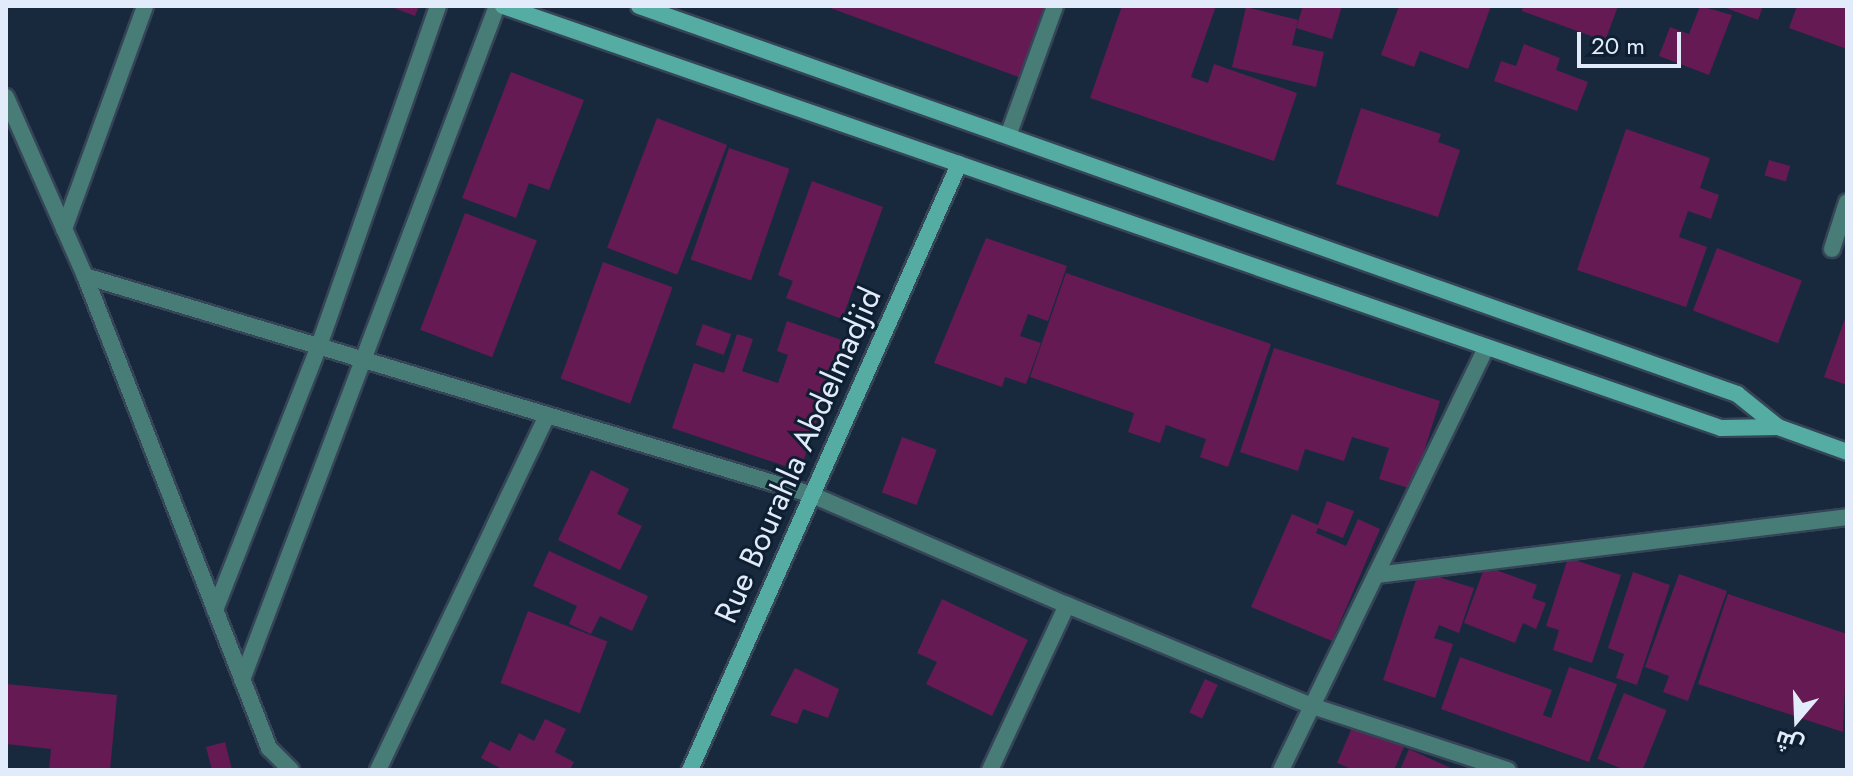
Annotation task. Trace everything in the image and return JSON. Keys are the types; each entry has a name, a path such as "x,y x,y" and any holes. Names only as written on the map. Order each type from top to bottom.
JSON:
{"street":[{"path":"64,229 145,6"},
{"path":"215,610 319,346 438,6"},
{"path":"242,680 367,361 497,6"},
{"path":"503,6 1721,428 1778,427"},
{"path":"639,6 1737,394 1778,427 1847,452"},
{"path":"1008,136 1055,6"},
{"path":"6,97 85,276 278,770"},
{"name":"Rue Bourahla Abdelmadjid","path":"690,770 959,164"},
{"path":"1832,249 1847,202"},
{"path":"85,276 810,494 1312,706 1508,770"},
{"path":"1281,770 1486,347"},
{"path":"378,770 547,415"},
{"path":"1376,575 1847,517"},
{"path":"990,770 1067,605"},
{"path":"269,748 291,770"}],"building":[{"path":"389,6 419,6 415,16"},
{"path":"825,6 1054,6 1027,80"},
{"path":"1122,6 1216,6 1191,77 1208,83 1214,64 1297,93 1274,161 1090,98"},
{"path":"1303,6 1342,6 1332,39 1296,28"},
{"path":"1399,6 1491,6 1468,69 1420,51 1414,67 1381,55"},
{"path":"1523,6 1618,6 1605,41 1522,11"},
{"path":"1700,6 1732,15 1709,75 1659,56 1670,27 1689,34"},
{"path":"1721,6 1763,6 1758,20"},
{"path":"1797,6 1847,6 1847,49 1789,28"},
{"path":"1246,7 1298,20 1292,45 1324,52 1316,87 1232,67"},
{"path":"1524,44 1560,58 1556,70 1588,82 1577,111 1494,81 1501,61 1516,66"},
{"path":"511,72 584,100 549,190 529,183 516,218 462,198"},
{"path":"1361,108 1441,134 1438,142 1460,150 1438,217 1336,184"},
{"path":"657,118 727,145 677,275 607,248"},
{"path":"1626,129 1710,158 1700,188 1719,195 1711,219 1688,211 1679,237 1707,247 1686,307 1577,270"},
{"path":"729,148 790,169 751,280 691,260"},
{"path":"1769,160 1790,166 1786,181 1765,175"},
{"path":"812,181 883,207 842,319 786,298 793,281 778,275"},
{"path":"465,213 537,241 492,357 420,330"},
{"path":"986,238 1067,266 1048,321 1028,314 1020,336 1041,343 1026,384 1005,377 1002,387 934,363"},
{"path":"1717,248 1802,281 1778,343 1693,311"},
{"path":"603,262 673,287 630,404 561,379"},
{"path":"1066,273 1271,344 1228,467 1200,457 1206,439 1166,425 1160,443 1128,432 1134,413 1030,377"},
{"path":"1847,313 1847,385 1824,377"},
{"path":"787,321 853,344 839,385 830,382 800,471 672,428 694,363 724,373 737,334 753,339 742,371 778,383 788,355 777,351"},
{"path":"703,324 731,334 724,355 695,345"},
{"path":"1274,348 1440,401 1412,489 1379,479 1389,448 1352,437 1344,461 1305,449 1298,471 1240,452"},
{"path":"902,437 937,450 917,505 882,492"},
{"path":"591,470 629,489 617,514 642,526 620,570 558,540"},
{"path":"1327,501 1354,511 1343,538 1318,528 1316,533 1346,546 1358,519 1380,529 1332,641 1251,607 1292,514 1318,525"},
{"path":"549,551 648,596 632,631 600,616 591,634 569,624 577,606 533,586"},
{"path":"1568,558 1621,575 1592,663 1553,650 1559,630 1546,626"},
{"path":"1485,566 1537,585 1532,598 1546,603 1536,629 1523,623 1515,643 1464,623"},
{"path":"1419,571 1474,588 1459,633 1439,625 1434,638 1453,644 1435,698 1383,680"},
{"path":"1633,572 1670,585 1637,685 1616,678 1624,654 1608,648"},
{"path":"1679,574 1727,591 1688,701 1663,692 1669,676 1645,667"},
{"path":"1728,594 1847,634 1843,732 1698,684"},
{"path":"942,599 1028,640 992,716 926,684 937,662 917,653"},
{"path":"528,611 607,641 580,713 500,683"},
{"path":"1460,657 1552,690 1543,715 1551,718 1569,667 1617,684 1589,762 1441,709"},
{"path":"795,668 839,689 828,718 803,709 797,724 770,715"},
{"path":"1205,679 1218,685 1202,718 1189,713"},
{"path":"6,684 117,695 110,770 49,770 51,749 6,744"},
{"path":"1624,693 1667,710 1643,770 1625,770 1597,759"},
{"path":"545,719 566,729 555,752 574,762 570,770 504,770 481,758 490,741 510,751 519,733 534,741"},
{"path":"1353,725 1404,747 1394,770 1354,770 1337,763"},
{"path":"225,742 232,770 212,770 206,747"},
{"path":"1409,749 1455,770 1400,770"}]}
